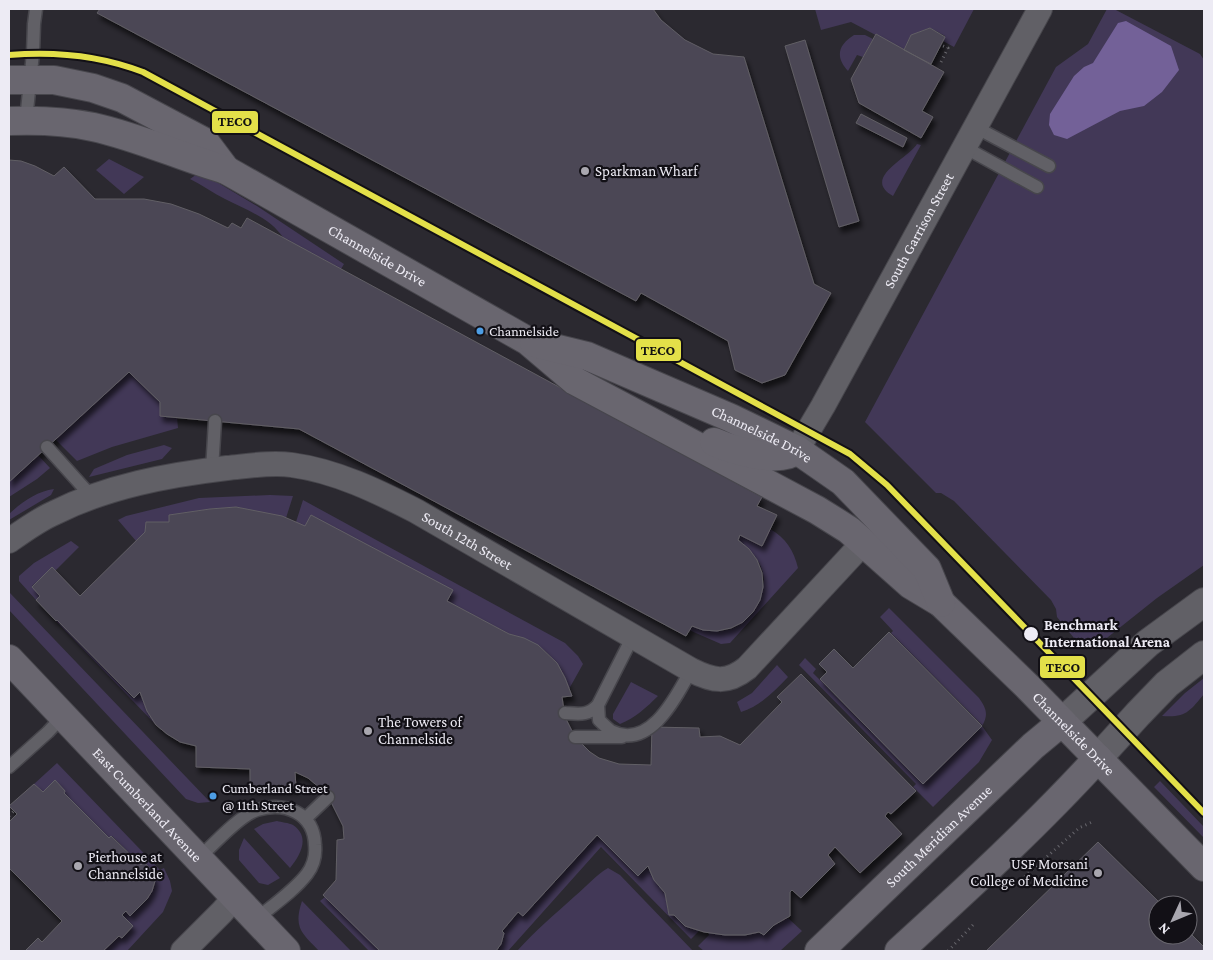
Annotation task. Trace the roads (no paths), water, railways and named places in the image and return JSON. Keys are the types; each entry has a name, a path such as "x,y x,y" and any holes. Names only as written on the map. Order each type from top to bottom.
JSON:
{"main road":[{"name":"Channelside Drive","path":"19,79 54,80 73,83 100,90 129,101 205,142 226,170"},
{"name":"Channelside Drive","path":"17,120 92,127 134,138 194,161 226,170 528,341 575,381 817,510 849,530 911,584 940,603 1027,686 1204,867"},
{"name":"Channelside Drive","path":"528,341 586,356 731,418 796,450 843,482 927,569 940,603"},
{"path":"616,404 674,419 715,442 741,452 780,456 793,453 796,450"},
{"name":"East Cumberland Avenue","path":"9,659 286,951"},
{"name":"South Meridian Avenue","path":"819,951 1033,746 1062,722"},
{"path":"899,951 946,909 1072,787 1098,758"}],"street":[{"name":"South Garrison Street","path":"796,450 823,406 1040,9"},
{"name":"South 12th Street","path":"9,541 54,513 92,497 134,484 212,470 289,464 344,478 381,493 416,511 691,670 711,678 720,679 729,679 740,673 761,654 864,542"},
{"path":"1062,722 1148,643 1204,602"},
{"path":"1098,758 1167,684 1204,655"},
{"path":"183,951 235,897"}],"lane":[{"path":"17,120 19,79 34,53 36,9"},
{"path":"969,137 1049,166"},
{"path":"969,137 1037,187"},
{"path":"212,470 215,421"},
{"path":"47,447 92,497"},
{"path":"565,713 581,714 593,711 598,705 633,636"},
{"path":"575,736 614,738 643,732 671,707 691,670"},
{"path":"598,705 599,720 611,730 628,736"},
{"path":"9,767 63,716"},
{"path":"305,819 328,797"},
{"path":"198,858 246,815 258,810 280,806 300,814 305,819 315,835 316,855 308,873 255,920"}],"place":[{"name":"Sparkman Wharf","path":"585,171"},
{"name":"Channelside","path":"480,331"},
{"name":"Benchmark International Arena","path":"1031,634"},
{"name":"The Towers of Channelside","path":"368,731"},
{"name":"Cumberland Street @ 11th Street","path":"213,796"},
{"name":"Pierhouse at Channelside","path":"78,866"},
{"name":"USF Morsani College of Medicine","path":"1098,873"}]}
